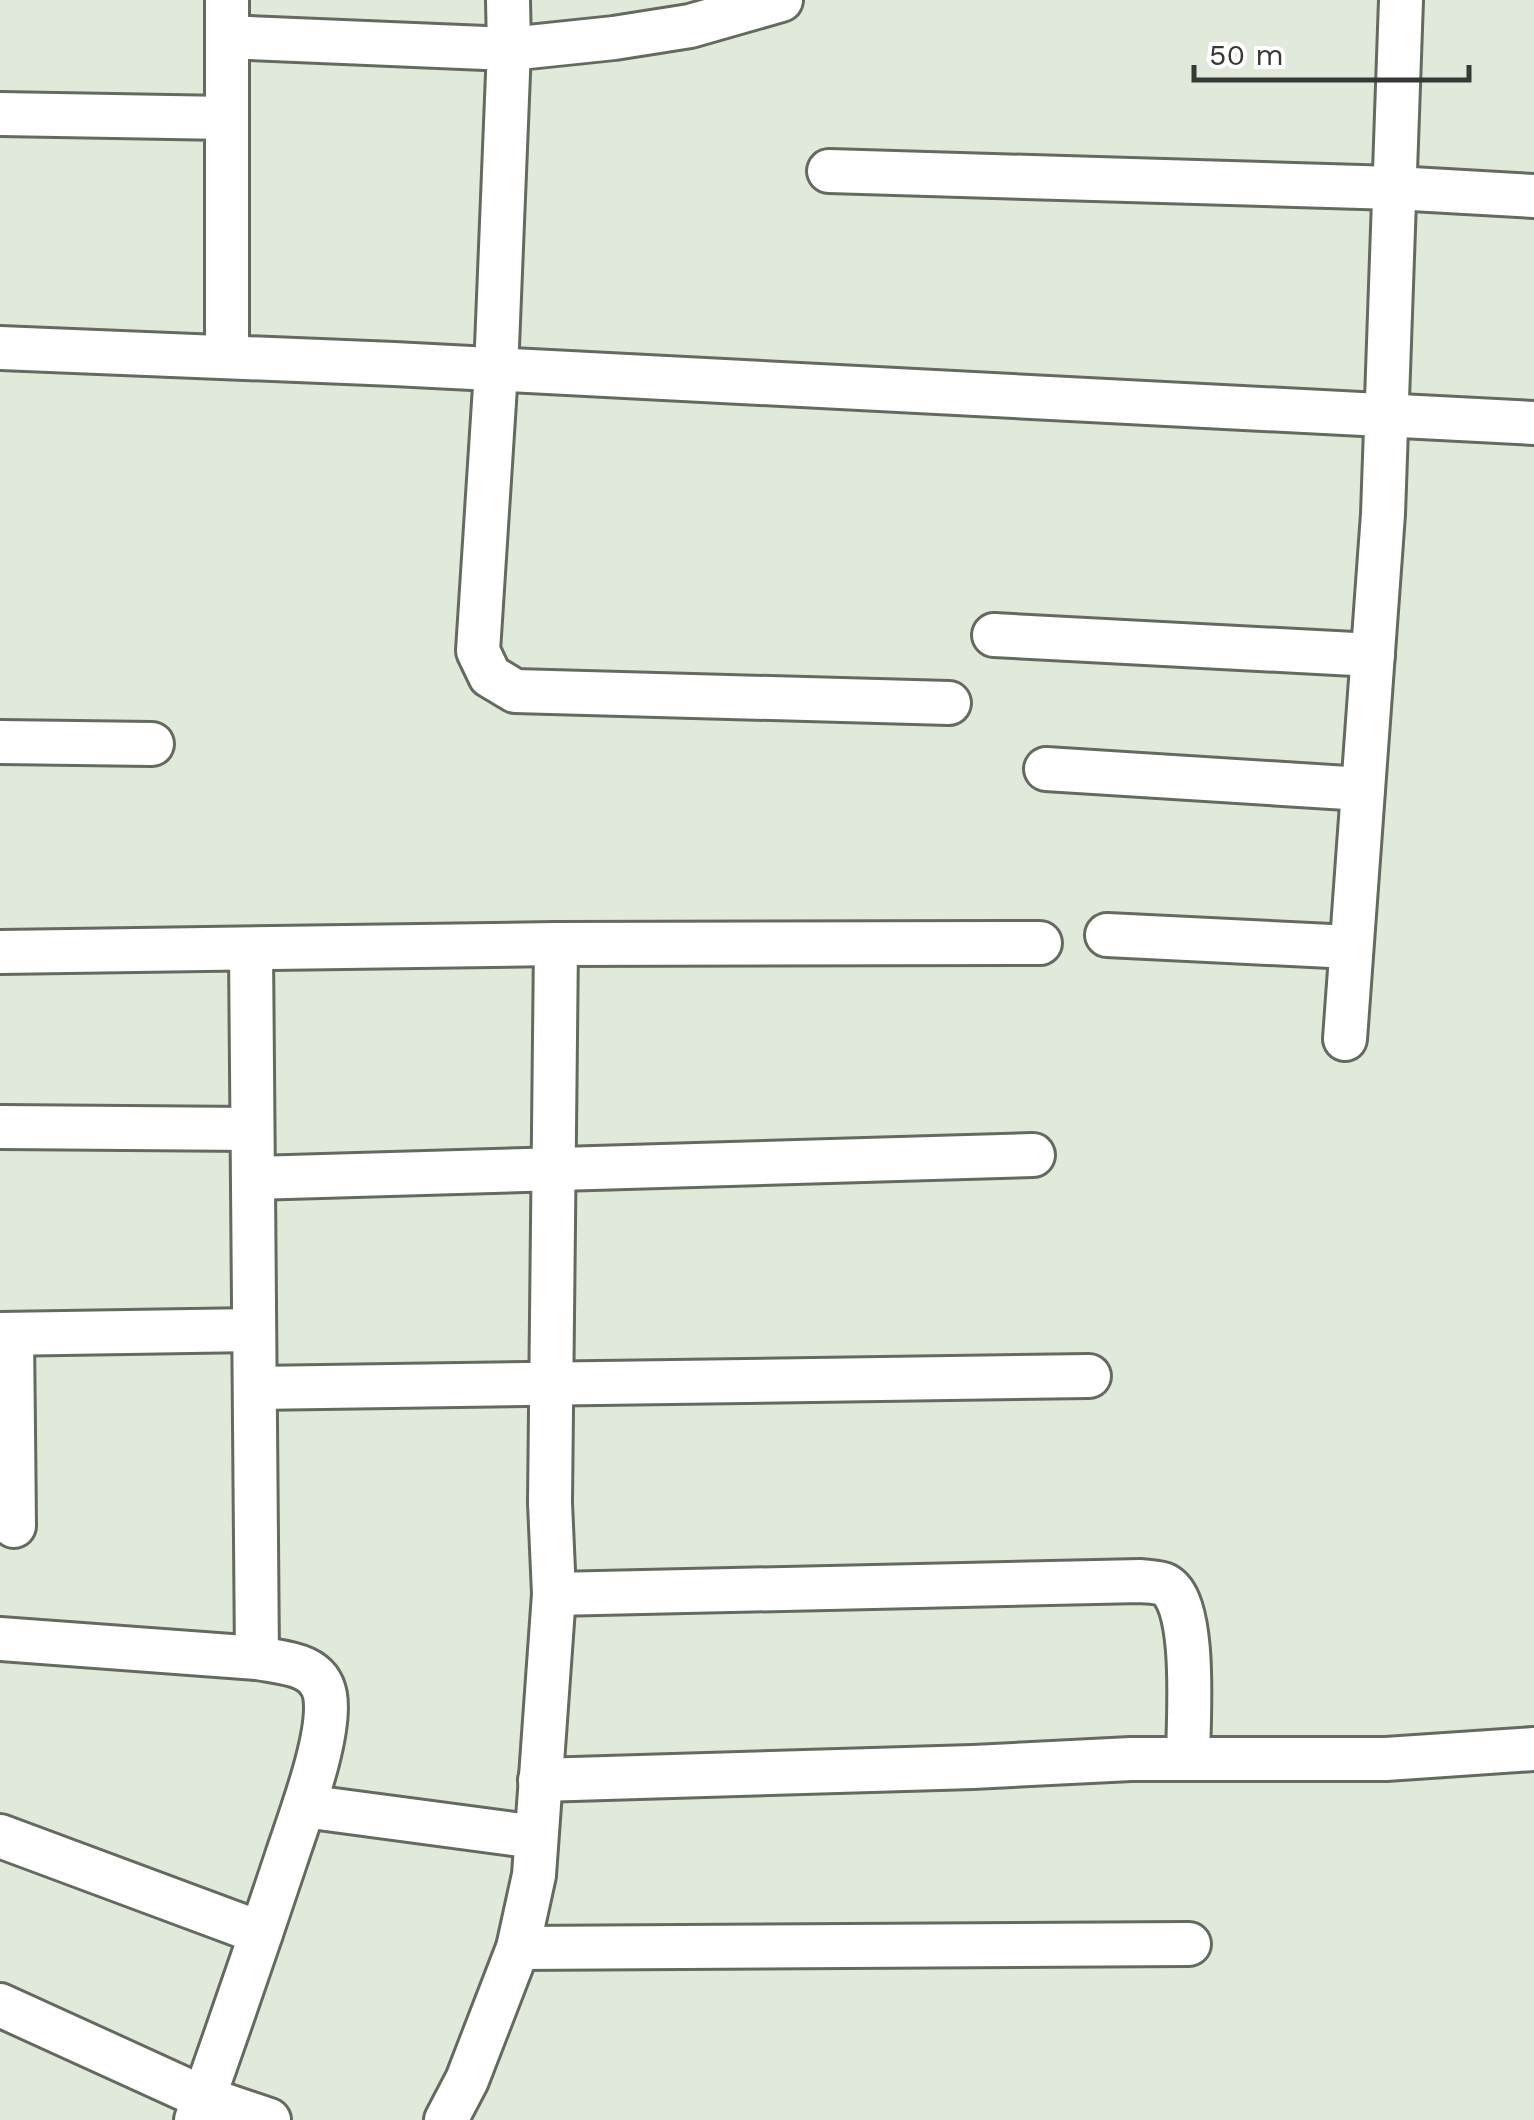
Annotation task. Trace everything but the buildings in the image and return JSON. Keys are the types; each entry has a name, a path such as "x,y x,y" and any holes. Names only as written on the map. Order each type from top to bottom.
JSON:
{"street":[{"path":"508,0 496,371 478,650 490,676 515,691 949,703"},
{"path":"227,356 227,19 509,49 690,26 781,0"},
{"path":"1345,1039 1386,414 1401,0"},
{"path":"0,114 228,118"},
{"path":"828,171 1394,188 1534,196"},
{"path":"0,348 1534,422"},
{"path":"994,635 1372,655"},
{"path":"0,742 152,744"},
{"path":"1046,769 1364,789"},
{"path":"1107,935 1352,947"},
{"path":"0,952 556,944 1040,943"},
{"path":"446,2120 467,2080 518,1948 534,1875 554,1594 550,1503 556,944"},
{"path":"251,950 257,1658"},
{"path":"0,1127 252,1129"},
{"path":"253,1178 1034,1155"},
{"path":"14,1526 6,1334 254,1330"},
{"path":"255,1388 1089,1376"},
{"path":"554,1594 1142,1580 1166,1585 1179,1600 1186,1628 1188,1758"},
{"path":"0,1639 257,1658 302,1666 318,1679 325,1694 324,1727 304,1806 200,2109"},
{"path":"540,1780 1188,1758 1386,1758 1534,1749"},
{"path":"304,1806 536,1838"},
{"path":"0,1836 261,1933"},
{"path":"518,1948 1188,1944"},
{"path":"0,2005 200,2109 269,2120"}]}
